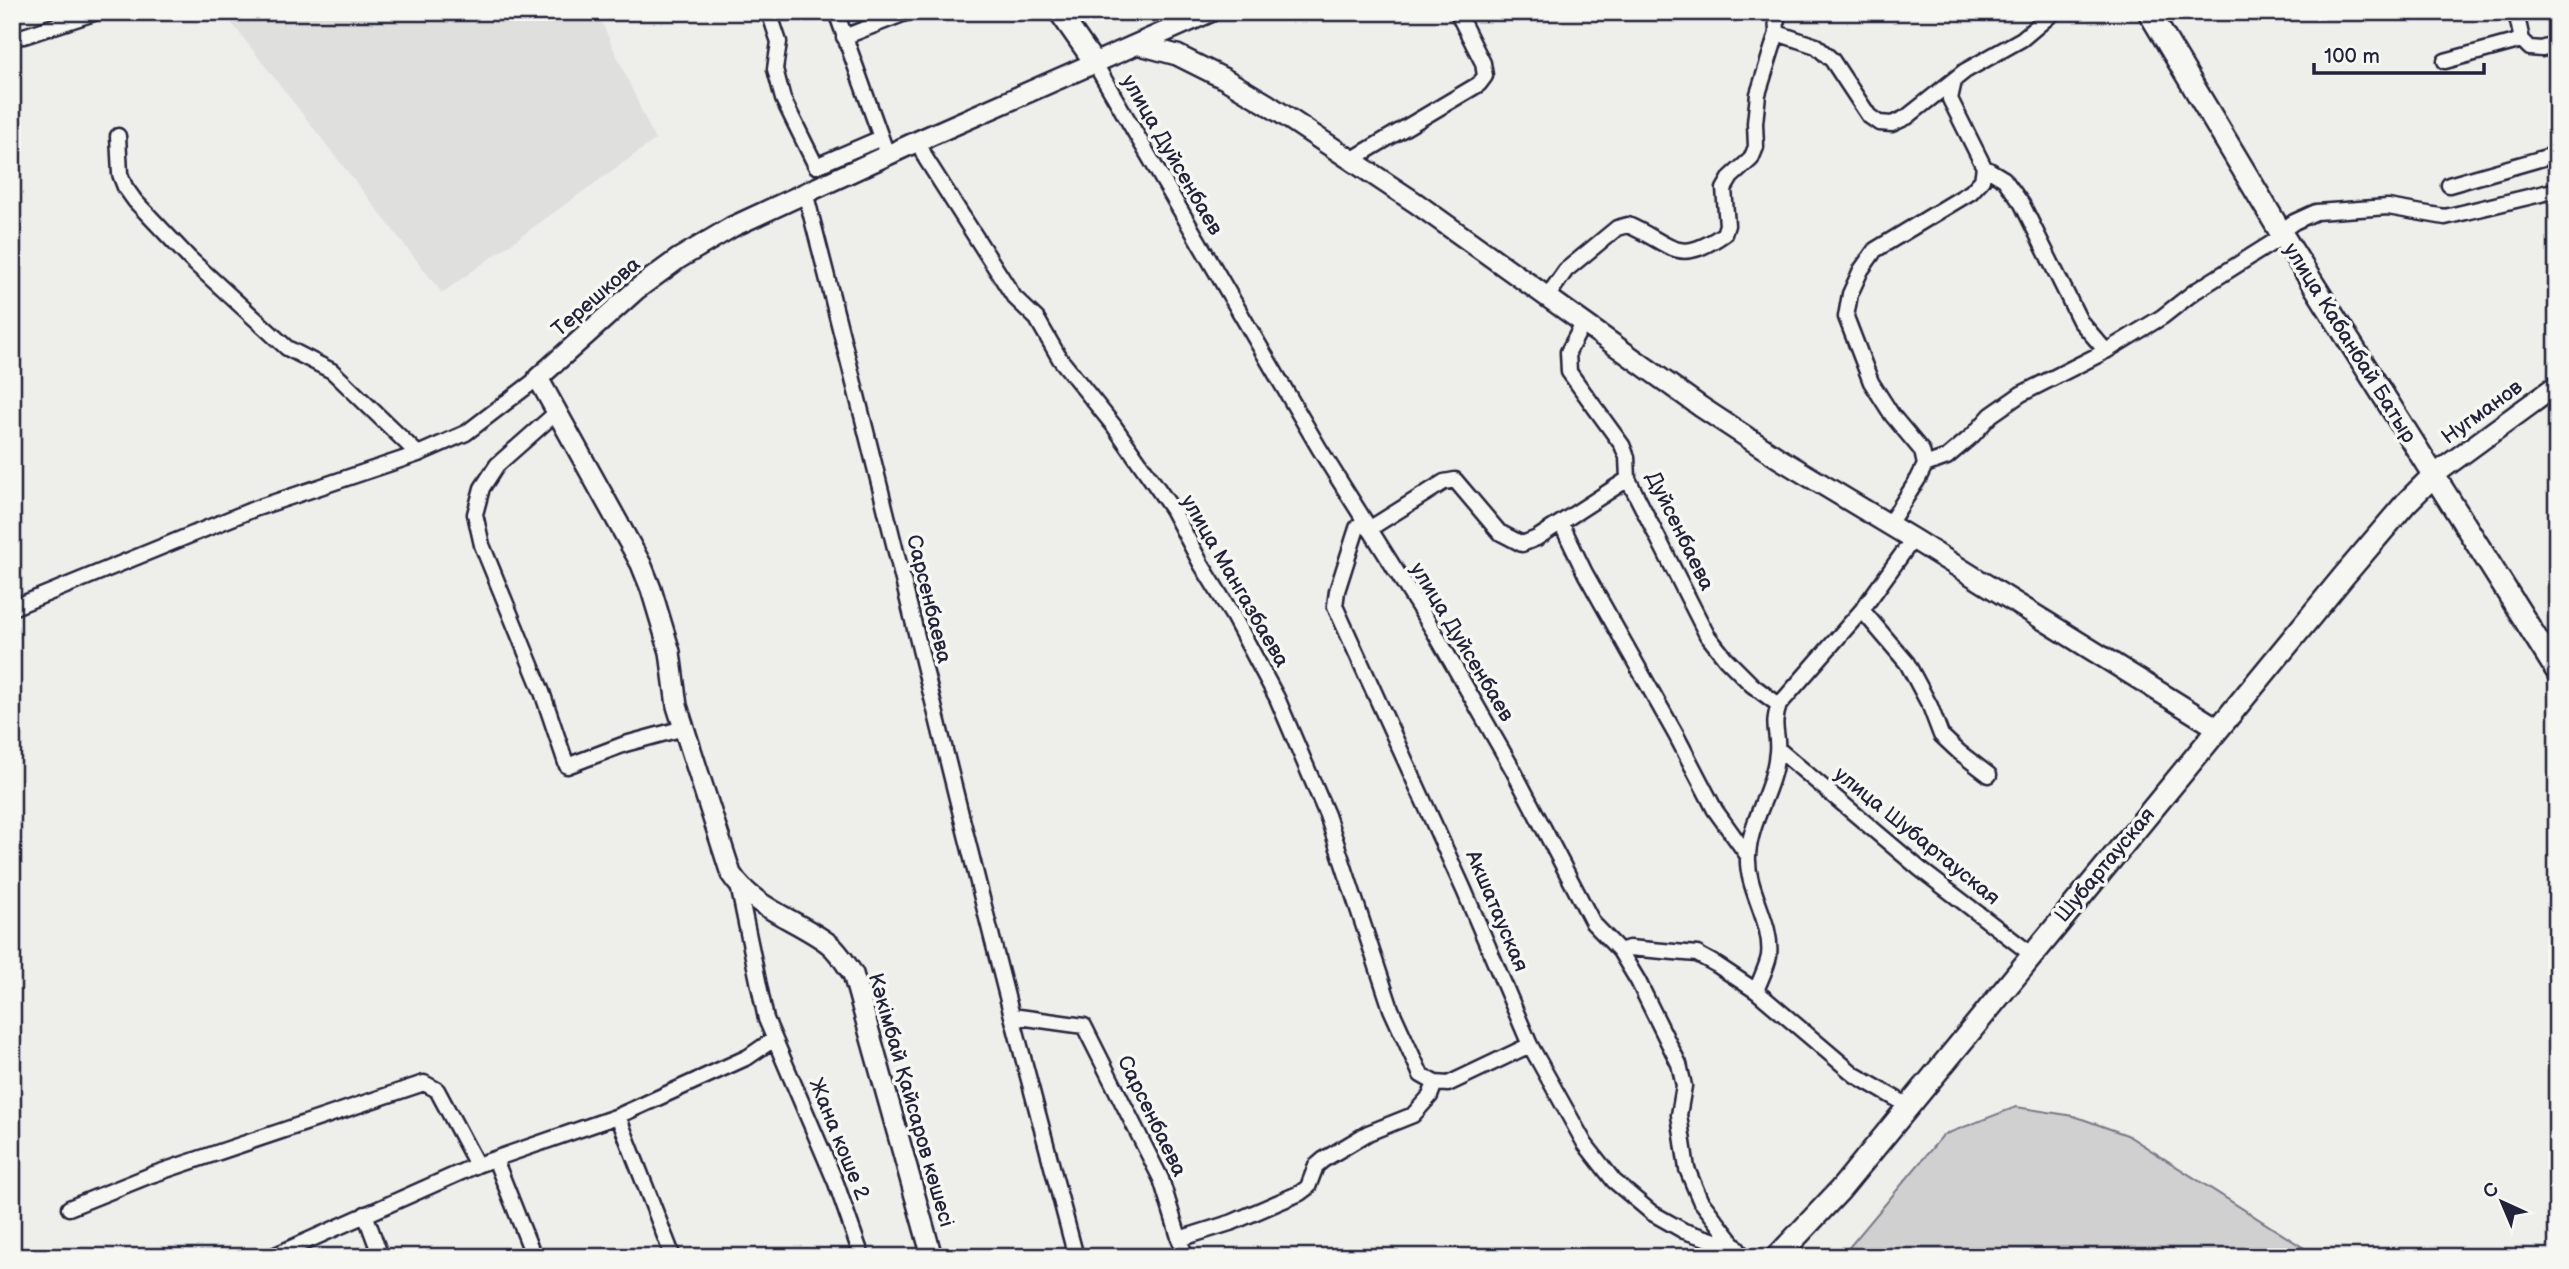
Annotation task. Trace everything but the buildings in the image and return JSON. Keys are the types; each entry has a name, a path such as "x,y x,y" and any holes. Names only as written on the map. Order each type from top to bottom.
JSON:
{"main road":[{"name":"улица Кабанбай Батыр","path":"2149,12 2281,234 2557,671"},
{"name":"Шубартауская","path":"1777,1257 1839,1190 2343,576 2434,475"}],"street":[{"path":"12,37 24,36 97,12"},
{"path":"769,12 779,41 775,69 783,99 816,166 885,146 836,12"},
{"path":"844,37 908,12"},
{"path":"1059,12 1094,62"},
{"name":"Терешкова","path":"12,608 254,509 418,454 467,433 538,378 636,289 678,259 732,228 806,192 885,146 918,141 1210,12"},
{"path":"1351,160 1479,84 1485,76 1483,63 1457,12"},
{"path":"1547,297 1566,270 1617,228 1628,225 1680,252 1694,251 1724,234 1727,225 1724,189 1731,177 1751,159 1756,147 1758,94 1777,33 1776,12"},
{"path":"1777,33 1816,47 1832,60 1860,104 1879,123 1892,124 1907,117 1965,71 2022,39 2054,12"},
{"path":"2516,12 2522,40 2530,48 2542,49 2557,44"},
{"path":"2445,61 2522,40"},
{"path":"1140,44 1177,55 1224,79 1351,160 1780,459 2219,729"},
{"name":"улица Дуйсенбаев","path":"1094,62 1366,525 1435,633 1506,757 1593,923 1620,951 1638,981 1679,1064 1684,1086 1679,1115 1687,1169 1700,1200 1739,1252"},
{"path":"1954,81 1950,99 1984,167 2004,178 2022,204 2080,321 2106,351"},
{"path":"118,136 120,174 125,187 190,259 287,348 332,371 418,454"},
{"name":"улица Мангазбаева","path":"918,141 926,159 1014,297 1037,319 1060,359 1114,426 1172,509 1233,616 1278,698 1327,815 1391,1009 1421,1075 1435,1083"},
{"path":"2449,185 2557,154"},
{"path":"1888,524 1919,479 1925,465 1922,451 1892,415 1871,382 1846,317 1850,293 1875,250 1971,192 1982,180 1984,167"},
{"path":"1925,465 1947,457 1991,415 2021,394 2106,351 2162,317 2194,292 2281,234 2294,222 2316,212 2388,207 2445,217 2557,190"},
{"name":"Сарсенбаева","path":"806,192 849,357 969,852 1076,1257"},
{"name":"Дуйсенбаева","path":"1584,322 1568,352 1569,372 1622,445 1627,457 1628,479 1665,547 1707,635 1752,685 1779,705"},
{"path":"538,378 641,565 651,589 670,652 677,706 731,874 738,886"},
{"name":"Нугманов","path":"2434,475 2557,385"},
{"path":"557,412 497,465 482,488 475,514 482,545 542,692 567,765 625,744 684,728"},
{"path":"1366,525 1444,482 1455,480 1499,532 1522,544 1537,538 1628,479"},
{"path":"1560,523 1715,810 1748,856"},
{"name":"Акшатауская","path":"1366,525 1357,528 1337,591 1335,606 1464,890 1530,1045 1585,1144 1614,1181 1652,1213 1684,1231 1739,1252"},
{"path":"1756,991 1769,955 1764,918 1752,886 1748,856 1774,773 1778,750 1774,720 1779,705 1862,610 1913,539"},
{"path":"1862,610 1907,663 1930,706 1941,735 1989,775"},
{"name":"улица Шубартауская","path":"1778,750 1920,869 2031,954"},
{"name":"Жана коше 2","path":"738,886 766,1019 835,1183 862,1257"},
{"name":"Кәкімбай Қайсаров көшесі","path":"738,886 830,944 853,974 932,1257"},
{"path":"1620,951 1629,948 1697,954 1756,991 1855,1075 1907,1105"},
{"name":"Сарсенбаева","path":"1012,1016 1084,1026 1161,1180 1185,1257"},
{"path":"271,1257 477,1165 618,1116 747,1057 774,1039"},
{"path":"1179,1238 1233,1222 1300,1193 1308,1187 1315,1166 1368,1133 1413,1115 1430,1096 1435,1083 1448,1084 1530,1045"},
{"path":"69,1208 151,1175 424,1083 436,1090 477,1165"},
{"path":"618,1116 673,1257"},
{"path":"495,1159 534,1257"},
{"path":"365,1214 381,1257"}],"shaded area":[{"path":"223,12 597,12 655,140 442,293"},
{"path":"2016,1107 2074,1116 2127,1135 2318,1257 1841,1257 1943,1135"}]}
